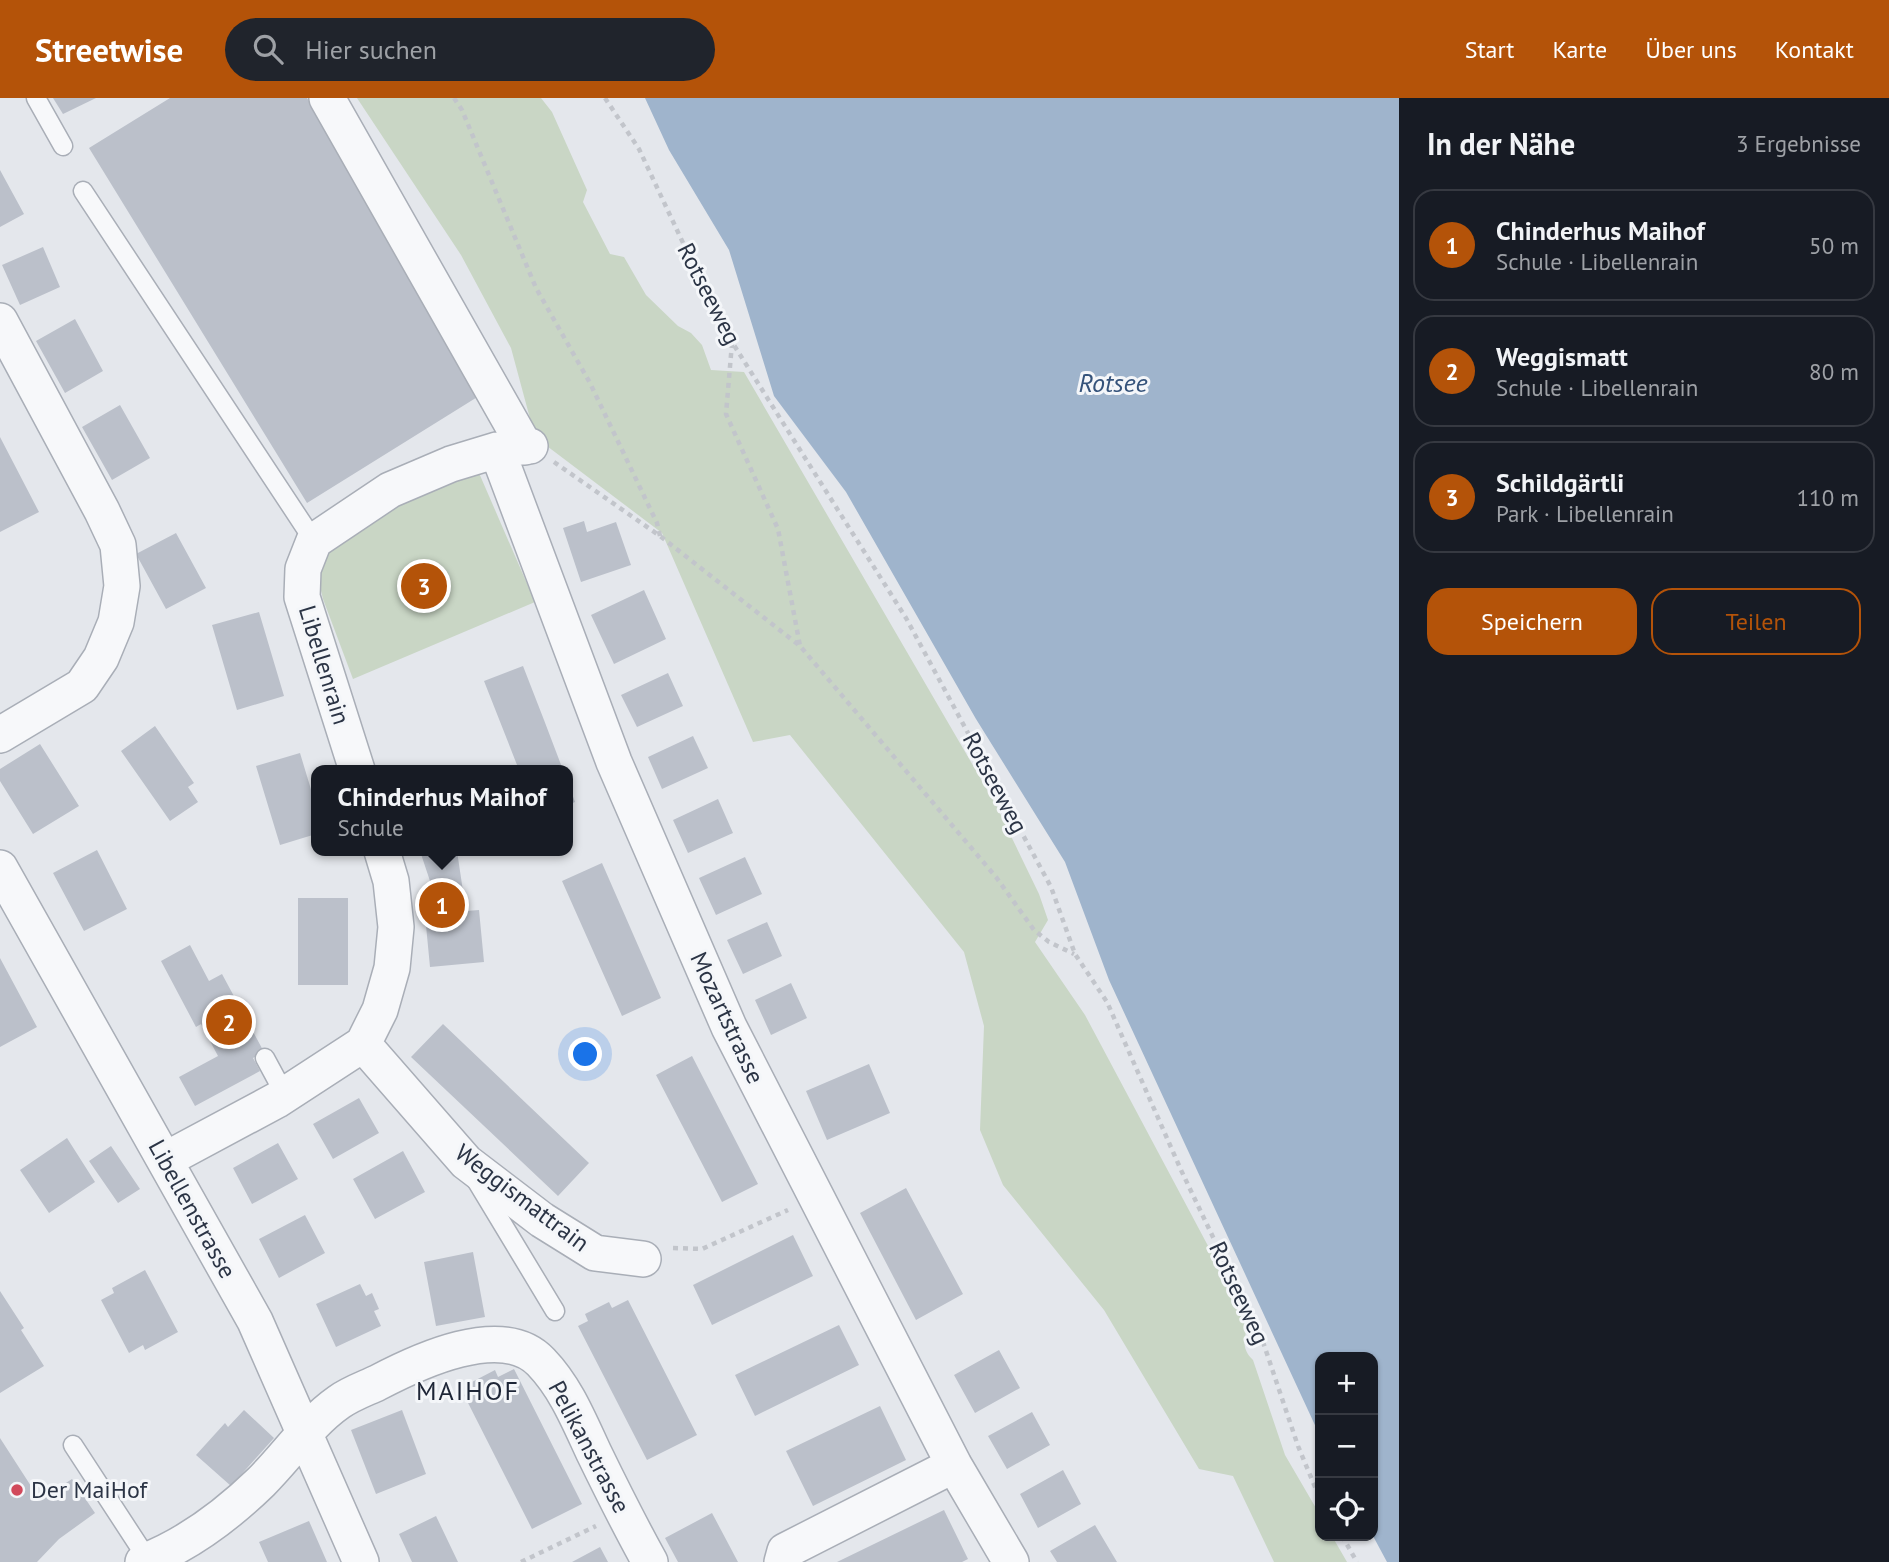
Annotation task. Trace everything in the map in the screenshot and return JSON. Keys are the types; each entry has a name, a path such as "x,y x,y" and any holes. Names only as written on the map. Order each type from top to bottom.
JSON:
{"street":[{"path":"314,541 390,490 451,464 517,448 327,98"},
{"path":"0,321 103,511 118,545 122,586 116,622 101,658 82,686 0,734"},
{"name":"Mozartstrasse","path":"517,448 614,762 729,1027 954,1465 1011,1562"},
{"name":"Libellenrain","path":"314,541 303,569 302,597 355,765"},
{"path":"165,1160 285,1095 363,1044 383,999 392,968 396,927 391,881 384,856"},
{"name":"Libellenstrasse","path":"0,868 255,1321 361,1562"},
{"name":"Weggismattrain","path":"363,1044 466,1162 542,1220 595,1253 643,1259"},
{"name":"Pelikanstrasse","path":"304,1434 339,1401 404,1369 454,1351 485,1344 514,1346 539,1359 562,1388 650,1562"},
{"path":"145,1561 164,1554 203,1530 260,1483 304,1434"},
{"path":"782,1562 785,1551 954,1465"}],"lane":[{"path":"36,98 63,146"},
{"path":"83,191 314,541"},
{"path":"265,1058 285,1095"},
{"path":"466,1162 555,1311"},
{"path":"73,1445 145,1561"}],"path":[{"path":"454,98 462,110 536,288 590,383 657,523 660,537"},
{"name":"Rotseeweg","path":"606,98 639,149 732,342 906,618 1051,887 1075,954 1107,1002 1181,1170 1263,1342 1298,1446 1315,1487"},
{"path":"732,342 726,414 778,529 800,646"},
{"path":"517,448 660,537 800,646 996,877 1034,930 1049,942 1075,954"},
{"path":"643,1259 662,1248 702,1249 816,1197"},
{"path":"521,1562 624,1513"},
{"path":"1345,1541 1357,1562"}],"green space":[{"path":"357,98 541,98 552,112 587,190 583,202 610,254 624,257 646,295 702,345 711,370 744,372 996,805 1039,894 1048,920 1035,942 1085,1015 1215,1259 1247,1329 1246,1349 1253,1360 1285,1455 1315,1506 1315,1541 1335,1541 1347,1562 1274,1562 1233,1476 1199,1469 1104,1310 1003,1185 980,1130 984,1026 964,952 790,735 753,742 662,533 535,437 511,348 461,255"},
{"path":"479,473 535,602 353,679 323,599 317,574 325,551 390,508"}],"water":[{"name":"Rotsee","path":"645,98 1399,98 1399,1562 1387,1562 1376,1541 1378,1541 1378,1352 1315,1352 1315,1425 1109,980 1065,862 976,719 846,492 774,396 729,250 669,150"}],"building":[{"path":"53,98 96,98 63,114"},
{"path":"170,98 307,98 487,391 307,503 89,148"},
{"path":"0,170 24,214 0,227"},
{"path":"43,247 60,287 20,305 2,265"},
{"path":"75,319 103,371 65,393 36,341"},
{"path":"120,405 150,458 112,480 82,427"},
{"path":"0,437 39,512 0,532"},
{"path":"584,521 587,532 616,522 631,565 581,582 563,528"},
{"path":"176,533 206,588 166,609 136,554"},
{"path":"644,590 666,639 614,664 591,615"},
{"path":"259,612 284,696 237,710 212,625"},
{"path":"523,666 561,765 517,765 484,681"},
{"path":"668,673 683,706 637,727 621,695"},
{"path":"155,726 194,783 188,787 198,802 170,821 121,751"},
{"path":"693,736 708,768 662,789 648,757"},
{"path":"40,744 79,806 33,834 0,781 0,769"},
{"path":"300,753 311,789 311,836 280,845 256,766"},
{"path":"718,799 733,833 688,853 673,820"},
{"path":"97,850 127,909 84,931 53,873"},
{"path":"422,856 458,856 466,911 479,910 484,962 430,967 425,915 441,914"},
{"path":"745,857 762,894 716,915 699,878"},
{"path":"602,863 661,998 622,1016 562,881"},
{"path":"298,898 348,898 348,985 298,985"},
{"path":"767,922 782,956 743,974 727,940"},
{"path":"190,945 209,981 222,974 264,1052 253,1058 260,1071 195,1106 179,1077 218,1056 201,1024 196,1027 161,961"},
{"path":"0,958 37,1027 0,1047"},
{"path":"791,983 807,1018 771,1035 755,1000"},
{"path":"443,1024 589,1163 558,1196 411,1057"},
{"path":"692,1056 758,1184 722,1202 656,1075"},
{"path":"869,1064 890,1113 827,1140 806,1091"},
{"path":"359,1098 379,1133 333,1159 313,1124"},
{"path":"67,1138 95,1182 49,1213 20,1170"},
{"path":"278,1143 298,1179 252,1204 233,1168"},
{"path":"111,1146 140,1189 118,1203 89,1161"},
{"path":"403,1151 425,1192 375,1219 353,1179"},
{"path":"906,1188 963,1294 916,1320 860,1213"},
{"path":"305,1215 325,1253 279,1278 259,1239"},
{"path":"793,1235 813,1276 712,1325 693,1285"},
{"path":"473,1252 485,1317 436,1326 424,1262"},
{"path":"145,1270 178,1332 145,1350 143,1345 129,1353 101,1300 114,1293 112,1288"},
{"path":"360,1284 366,1296 372,1293 379,1309 374,1311 381,1326 336,1347 316,1304"},
{"path":"0,1291 44,1366 0,1393"},
{"path":"628,1300 697,1435 647,1460 578,1326 588,1321 585,1314 609,1302 612,1308"},
{"path":"839,1325 859,1365 755,1416 735,1375"},
{"path":"999,1350 1020,1388 975,1413 954,1375"},
{"path":"514,1369 582,1504 532,1529 464,1395 474,1390 470,1383 495,1370 498,1377"},
{"path":"880,1406 906,1460 813,1506 786,1451"},
{"path":"244,1410 274,1438 231,1486 196,1455 225,1423 228,1427"},
{"path":"402,1410 426,1474 376,1494 351,1430"},
{"path":"1032,1412 1050,1445 1007,1469 988,1436"},
{"name":"Der MaiHof","path":"0,1438 40,1500 72,1479 95,1513 59,1539 37,1562 0,1562"},
{"path":"1063,1470 1081,1504 1038,1528 1020,1494"},
{"path":"944,1510 968,1559 962,1562 837,1562"},
{"path":"712,1513 738,1562 678,1562 665,1538"},
{"path":"436,1516 458,1562 412,1562 399,1534"},
{"path":"309,1521 327,1562 268,1562 259,1542"},
{"path":"1095,1525 1117,1562 1057,1562 1050,1551"},
{"path":"600,1547 608,1562 572,1562"}],"place":[{"name":"Schildgärtli","path":"424,586"},
{"name":"Chinderhus Maihof","path":"442,905"},
{"name":"Weggismatt","path":"229,1022"},
{"name":"Der MaiHof","path":"17,1490"}],"district":[{"name":"MAIHOF","path":"468,1391"}]}
